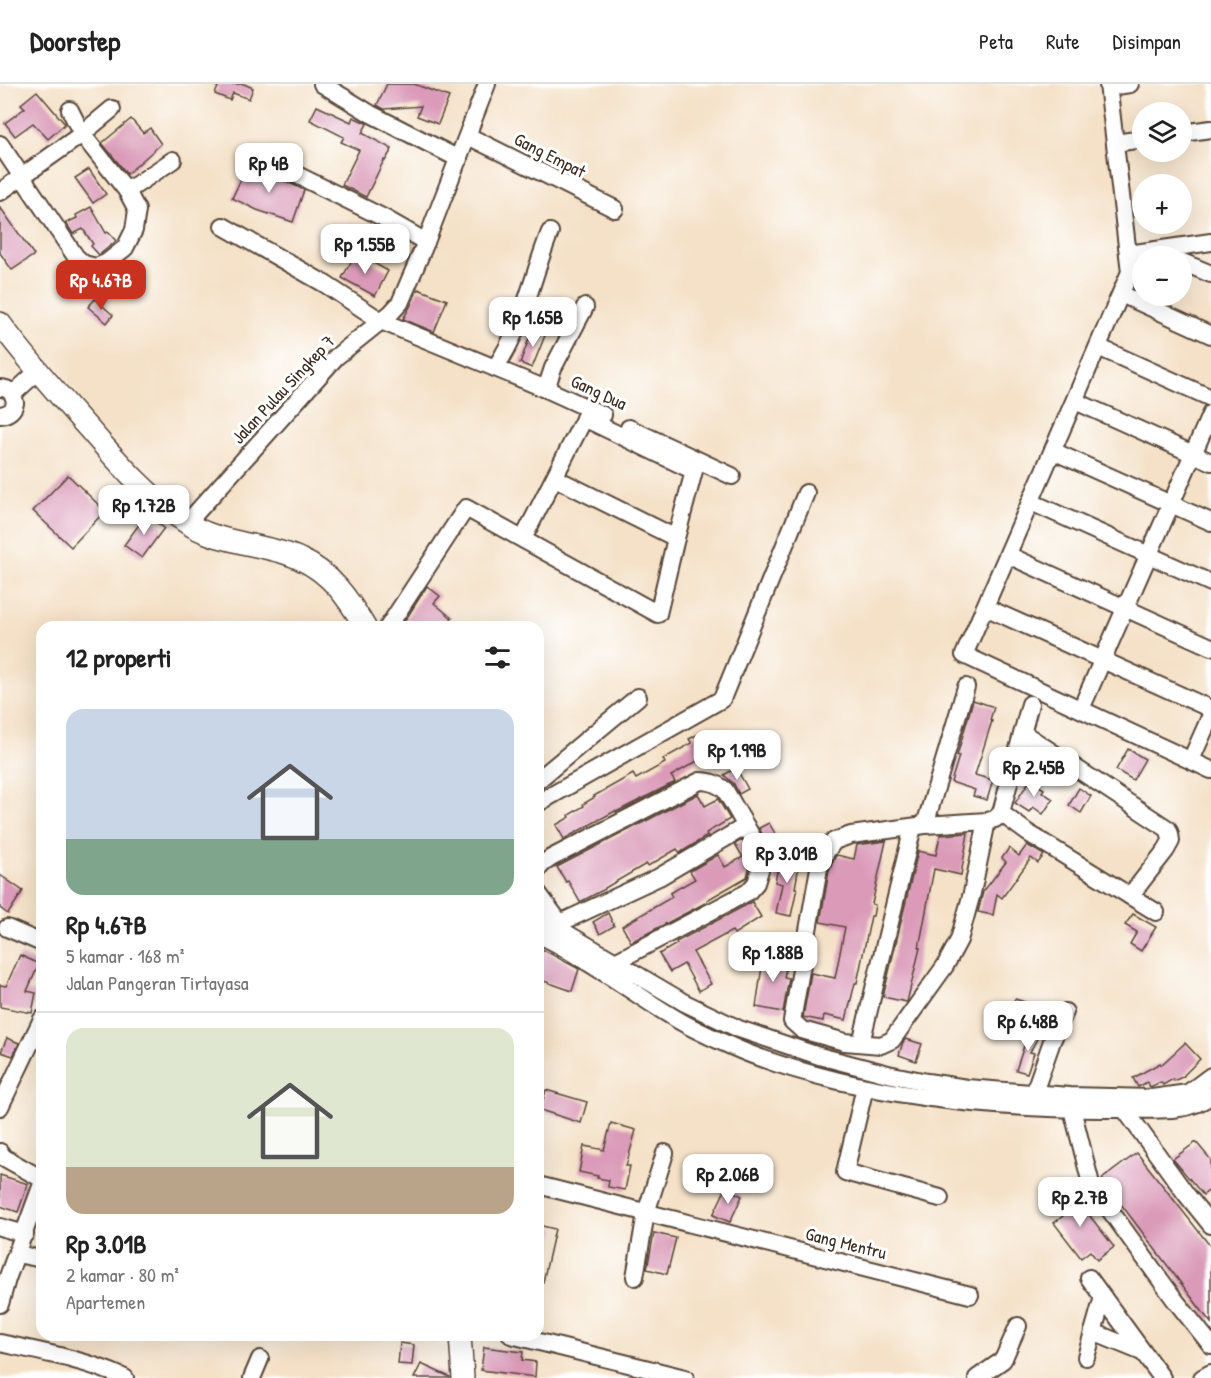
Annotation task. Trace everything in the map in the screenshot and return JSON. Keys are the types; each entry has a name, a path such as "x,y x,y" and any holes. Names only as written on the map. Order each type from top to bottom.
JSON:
{"main road":[{"path":"0,323 38,371 151,494 187,523 208,534 299,558 335,583 361,621"},
{"path":"460,1341 463,1378"}],"street":[{"path":"322,84 371,114 459,159"},
{"name":"Jalan Pulau Singkep 7","path":"187,523 336,357 391,313 400,303 487,84"},
{"path":"1130,84 1108,86 1130,272 964,655 1211,770"},
{"path":"0,192 82,134 112,109"},
{"path":"0,144 76,257 84,264 96,267 106,263 125,248 134,230 137,210 127,192 82,134 70,110"},
{"path":"1192,132 1211,129"},
{"name":"Gang Empat","path":"468,136 615,209"},
{"path":"1115,143 1132,141"},
{"path":"127,192 173,160"},
{"path":"279,165 426,242"},
{"name":"Gang Dua","path":"223,226 325,284 381,321 546,389 586,413 732,476"},
{"path":"495,368 506,351 518,324 538,260 550,232"},
{"path":"1192,246 1211,242"},
{"path":"1128,254 1132,254"},
{"path":"1192,266 1211,274"},
{"path":"1121,294 1211,335"},
{"path":"546,389 553,368 585,308"},
{"path":"1098,347 1211,398"},
{"path":"0,415 14,408 15,403 7,391 38,371"},
{"path":"1075,400 1211,462"},
{"path":"392,621 466,508 658,614 694,471 586,413 523,539"},
{"path":"1081,709 1211,413"},
{"path":"1053,451 1211,522"},
{"path":"555,478 676,538"},
{"path":"544,800 722,699 806,493"},
{"path":"1030,502 1211,583"},
{"path":"1008,555 1211,647"},
{"path":"985,607 1211,709"},
{"path":"838,1081 841,1062 853,1043 919,826 966,687"},
{"path":"544,775 638,698"},
{"path":"1030,704 1023,733 994,817 959,940 945,966 892,1040 881,1045 853,1043 802,1030 792,1021 819,868 834,841 851,835 994,817 1028,833 1156,912"},
{"path":"1191,760 1211,715"},
{"path":"1023,733 1168,829 1171,841 1166,850 1130,896"},
{"path":"544,863 700,781 710,781 725,790 758,847 760,870 756,883 748,892 609,967"},
{"path":"551,931 659,877 746,825"},
{"path":"544,911 551,931 609,967 687,1024 733,1047 801,1071 838,1081 931,1099 1120,1103 1188,1093 1211,1076"},
{"path":"8,928 36,940"},
{"path":"609,967 739,1029 806,1052 888,1074 1038,1101"},
{"path":"687,1024 694,1008"},
{"path":"1038,1101 1037,1084 1065,1012"},
{"path":"0,1107 36,1032"},
{"path":"801,1071 806,1052"},
{"path":"865,1087 845,1172 940,1198"},
{"path":"1071,1103 1090,1184 1211,1346"},
{"path":"1120,1103 1159,1110 1208,1103"},
{"path":"1120,1103 1211,1225"},
{"path":"0,1152 3,1157 36,1176"},
{"path":"635,1277 646,1213 664,1153"},
{"name":"Gang Mentru","path":"544,1187 970,1295"},
{"path":"0,1304 36,1201"},
{"path":"0,1227 24,1234"},
{"path":"17,1254 36,1258"},
{"path":"1089,1278 1162,1378"},
{"path":"1086,1357 1103,1297"},
{"path":"977,1378 1003,1360 1018,1326"},
{"path":"1093,1332 1144,1353"},
{"path":"534,1341 685,1378"},
{"path":"0,1343 68,1359 125,1378"},
{"path":"252,1378 260,1359"},
{"path":"1202,1378 1211,1373"}],"building":[{"path":"212,84 244,84 253,88 249,99 233,93 230,100 215,94 218,87"},
{"path":"387,84 414,84 449,97 438,124 417,116 421,106 384,109 377,105"},
{"path":"37,91 65,124 48,139 33,123 15,136 5,123 25,108 21,104"},
{"path":"317,106 351,122 353,117 364,122 367,124 362,133 392,149 366,197 342,185 359,150 341,142 344,137 310,120"},
{"path":"131,119 143,133 150,128 161,144 127,174 102,143"},
{"path":"248,165 304,190 293,222 257,210 232,198"},
{"path":"89,169 106,194 93,203 75,178"},
{"path":"0,207 34,255 12,270 0,253"},
{"path":"91,207 106,233 108,232 116,241 99,255 91,246 93,244 83,229 73,234 66,223"},
{"path":"356,253 388,271 375,296 342,278"},
{"path":"418,289 447,300 434,332 403,319"},
{"path":"95,299 113,315 107,323 88,307"},
{"path":"533,328 546,333 532,368 520,363"},
{"path":"68,475 105,511 71,547 33,511"},
{"path":"146,515 164,528 142,558 124,545"},
{"path":"427,586 440,596 434,603 452,618 450,621 405,621"},
{"path":"973,700 994,707 990,720 992,721 975,775 993,780 987,800 973,796 975,790 951,782"},
{"path":"702,732 713,752 671,776 675,782 564,839 556,825 570,817 569,815 584,806 583,804 633,774 636,779 665,763 663,759 692,743 689,739"},
{"path":"1128,749 1145,759 1133,780 1116,770"},
{"path":"736,768 748,789 739,794 734,784 724,775"},
{"path":"1030,780 1044,789 1042,792 1053,799 1043,814 1033,807 1029,812 1015,803"},
{"path":"1079,788 1091,796 1081,813 1069,805"},
{"path":"698,794 705,806 718,799 730,819 706,833 707,836 680,853 677,849 648,866 646,864 580,902 557,867"},
{"path":"769,823 781,844 769,850 759,828"},
{"path":"968,833 961,875 934,869 920,948 907,1002 883,997 918,851 936,855 940,835"},
{"path":"742,840 748,850 747,877 707,902 631,942 622,926 672,897 670,893 695,879 690,871 718,855 725,867 743,857 735,844"},
{"path":"886,841 872,904 875,905 873,916 871,916 857,983 855,983 846,1020 824,1015 823,1021 803,1017 811,973 835,978 845,927 820,922 829,871 835,857 837,855 854,859 857,845"},
{"path":"1027,845 1044,855 1038,863 1031,858 1002,898 997,894 993,915 978,912 983,892 1006,862 1002,858 1009,848 1019,856"},
{"path":"780,856 800,860 791,916 776,913 782,884 775,882"},
{"path":"0,875 23,891 8,914 0,908"},
{"path":"752,902 761,917 734,934 732,931 693,952 711,984 699,991 684,964 670,972 659,954 677,944 676,942"},
{"path":"608,913 614,926 600,934 593,922"},
{"path":"1133,914 1156,927 1141,951 1130,944 1137,932 1125,925"},
{"path":"544,950 579,969 572,991 544,981"},
{"path":"764,953 788,958 784,977 789,978 783,1012 756,1007"},
{"path":"20,955 36,963 36,971 27,991 36,993 32,1013 0,1007 0,985 6,986"},
{"path":"1015,999 1025,1002 1022,1013 1011,1010"},
{"path":"1030,1028 1040,1033 1030,1052 1034,1053 1027,1073 1016,1070"},
{"path":"7,1038 19,1043 13,1056 1,1052"},
{"path":"906,1039 922,1044 916,1061 899,1055"},
{"path":"1185,1043 1200,1059 1184,1076 1163,1085 1161,1082 1150,1087 1147,1082 1138,1087 1133,1078 1160,1063 1161,1065"},
{"path":"546,1090 587,1102 581,1123 544,1111"},
{"path":"611,1123 636,1130 626,1166 630,1166 625,1190 608,1187 609,1180 579,1172 584,1146 604,1150"},
{"path":"1196,1142 1211,1160 1211,1189 1203,1195 1173,1159"},
{"path":"1137,1153 1211,1247 1211,1323 1102,1179"},
{"path":"0,1175 28,1184 18,1212 0,1206"},
{"path":"726,1188 742,1196 730,1222 713,1215"},
{"path":"1069,1189 1114,1247 1097,1260 1090,1251 1081,1258 1054,1223 1063,1216 1052,1202"},
{"path":"544,1226 555,1229 544,1278"},
{"path":"654,1233 676,1238 667,1274 647,1269"},
{"path":"400,1343 414,1345 412,1365 398,1364"},
{"path":"484,1347 523,1352 522,1360 536,1362 535,1377 481,1370"},
{"path":"421,1364 450,1377 450,1378 414,1378"}]}
